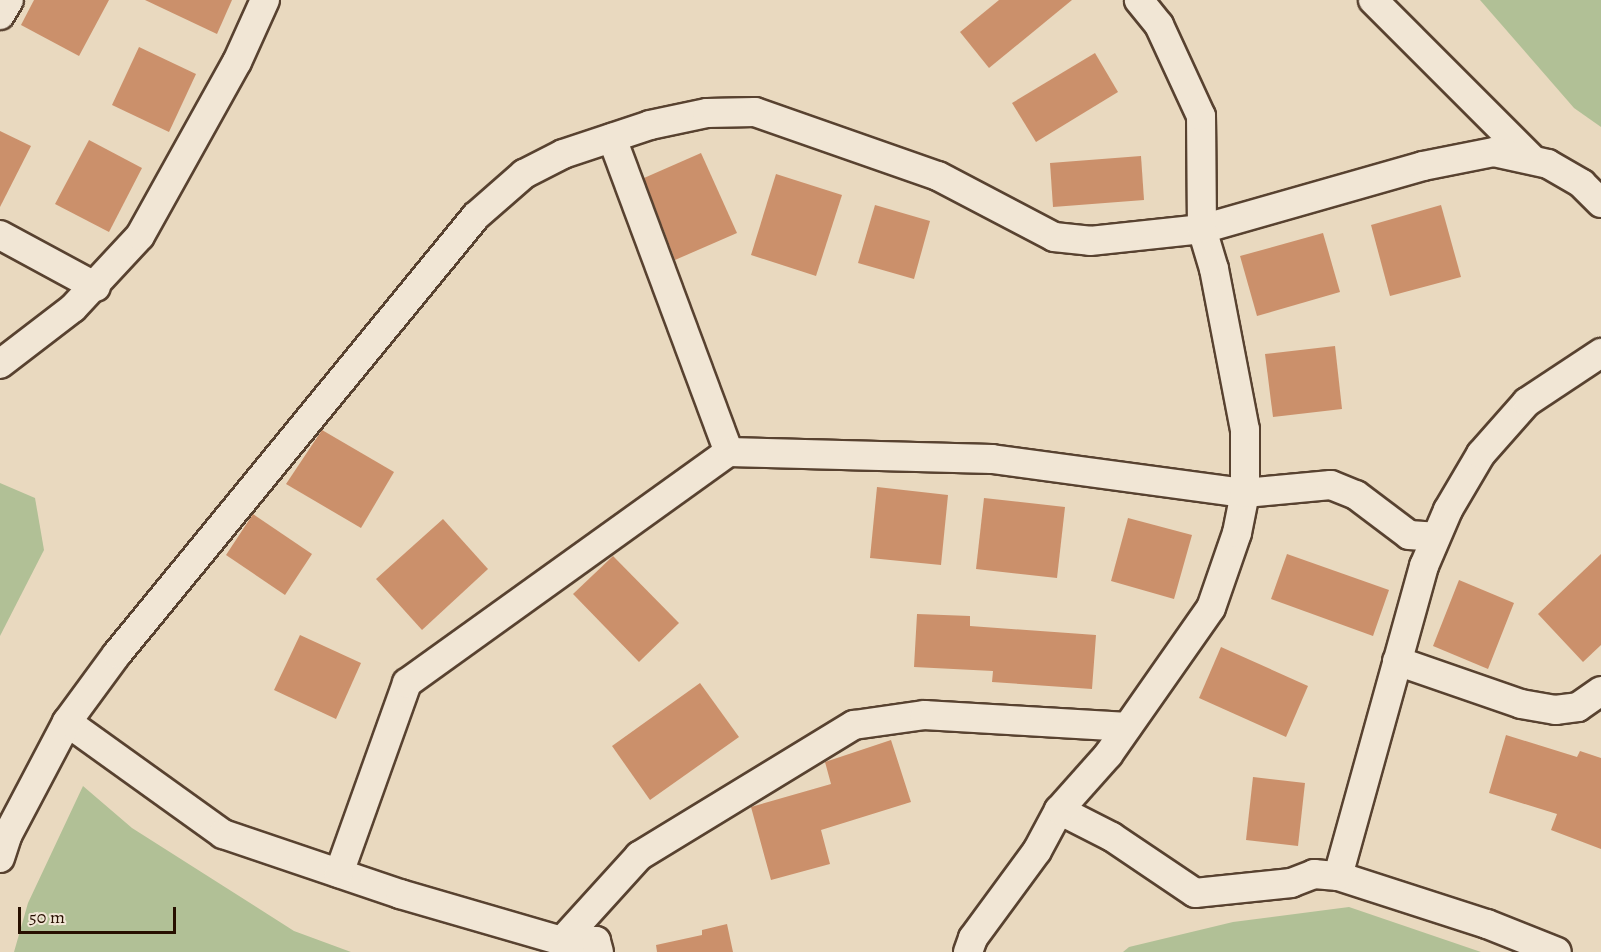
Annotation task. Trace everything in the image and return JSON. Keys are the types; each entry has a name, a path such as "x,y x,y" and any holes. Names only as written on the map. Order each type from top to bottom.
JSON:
{"street":[{"path":"0,15 9,0"},
{"path":"0,364 96,287 159,207 237,62 265,0"},
{"path":"968,952 973,938 1037,851 1059,810 1127,727 1211,608 1237,533 1245,493 1245,430 1214,269 1202,229 1201,116 1159,26 1139,0"},
{"path":"1373,0 1531,158"},
{"path":"0,858 7,836 67,722 117,654 317,415 476,216 524,174 563,154 612,138 707,113 755,112 938,176 1054,237 1090,241 1202,229 1423,166 1494,152 1531,158 1564,172 1601,203"},
{"path":"612,138 729,452"},
{"path":"0,235 96,287"},
{"path":"1338,876 1397,661 1435,537 1462,483 1503,427 1527,402 1601,353"},
{"path":"339,873 407,683 729,452 992,459 1245,493 1331,484 1356,495 1409,535 1435,537"},
{"path":"1397,661 1521,704 1555,710 1578,707 1601,691"},
{"path":"562,941 639,856 854,725 925,715 1127,727"},
{"path":"67,722 223,834 339,873 562,941 596,941 599,952"},
{"path":"1059,810 1112,837 1195,893 1291,883 1314,874 1338,876 1487,924 1557,952"}],"green space":[{"path":"1480,0 1601,0 1601,127 1574,108"},
{"path":"0,483 35,498 44,550 0,636"},
{"path":"83,786 132,828 294,931 351,952 14,952 28,903"},
{"path":"1349,907 1481,952 1123,952 1129,947 1233,922"}],"building":[{"path":"34,0 109,0 79,56 21,25"},
{"path":"145,0 232,0 217,34"},
{"path":"999,0 1072,0 989,68 960,32"},
{"path":"139,47 196,74 169,132 112,105"},
{"path":"1095,53 1118,92 1036,142 1012,103"},
{"path":"0,131 31,146 0,207"},
{"path":"89,140 142,168 109,232 55,204"},
{"path":"701,153 737,233 675,260 644,178"},
{"path":"1141,156 1144,200 1053,207 1050,163"},
{"path":"776,174 842,195 816,276 751,255"},
{"path":"875,205 930,221 914,279 858,263"},
{"path":"1441,205 1461,277 1390,296 1371,225"},
{"path":"1323,233 1340,292 1257,316 1240,256"},
{"path":"1335,346 1342,409 1273,417 1265,354"},
{"path":"322,430 394,472 361,528 286,484"},
{"path":"877,487 948,495 941,565 870,558"},
{"path":"984,498 1065,507 1057,578 976,569"},
{"path":"253,514 312,554 285,595 226,555"},
{"path":"1128,518 1192,535 1174,599 1111,581"},
{"path":"443,519 488,569 422,630 376,579"},
{"path":"1287,554 1389,590 1373,636 1271,599"},
{"path":"1601,554 1601,645 1583,662 1538,614"},
{"path":"613,556 679,623 639,662 573,594"},
{"path":"1459,580 1514,603 1488,669 1433,646"},
{"path":"917,614 970,616 970,626 1096,635 1092,689 992,682 993,671 914,667"},
{"path":"300,635 361,663 336,719 274,690"},
{"path":"1221,647 1308,686 1286,737 1199,698"},
{"path":"700,683 739,737 650,800 612,746"},
{"path":"1506,735 1577,757 1580,751 1601,758 1601,849 1551,830 1557,814 1489,793"},
{"path":"891,740 911,802 821,830 830,864 771,880 751,807 831,784 825,762"},
{"path":"1253,777 1305,783 1298,846 1246,840"},
{"path":"727,924 733,952 657,952 656,945 702,935 702,930"}]}
